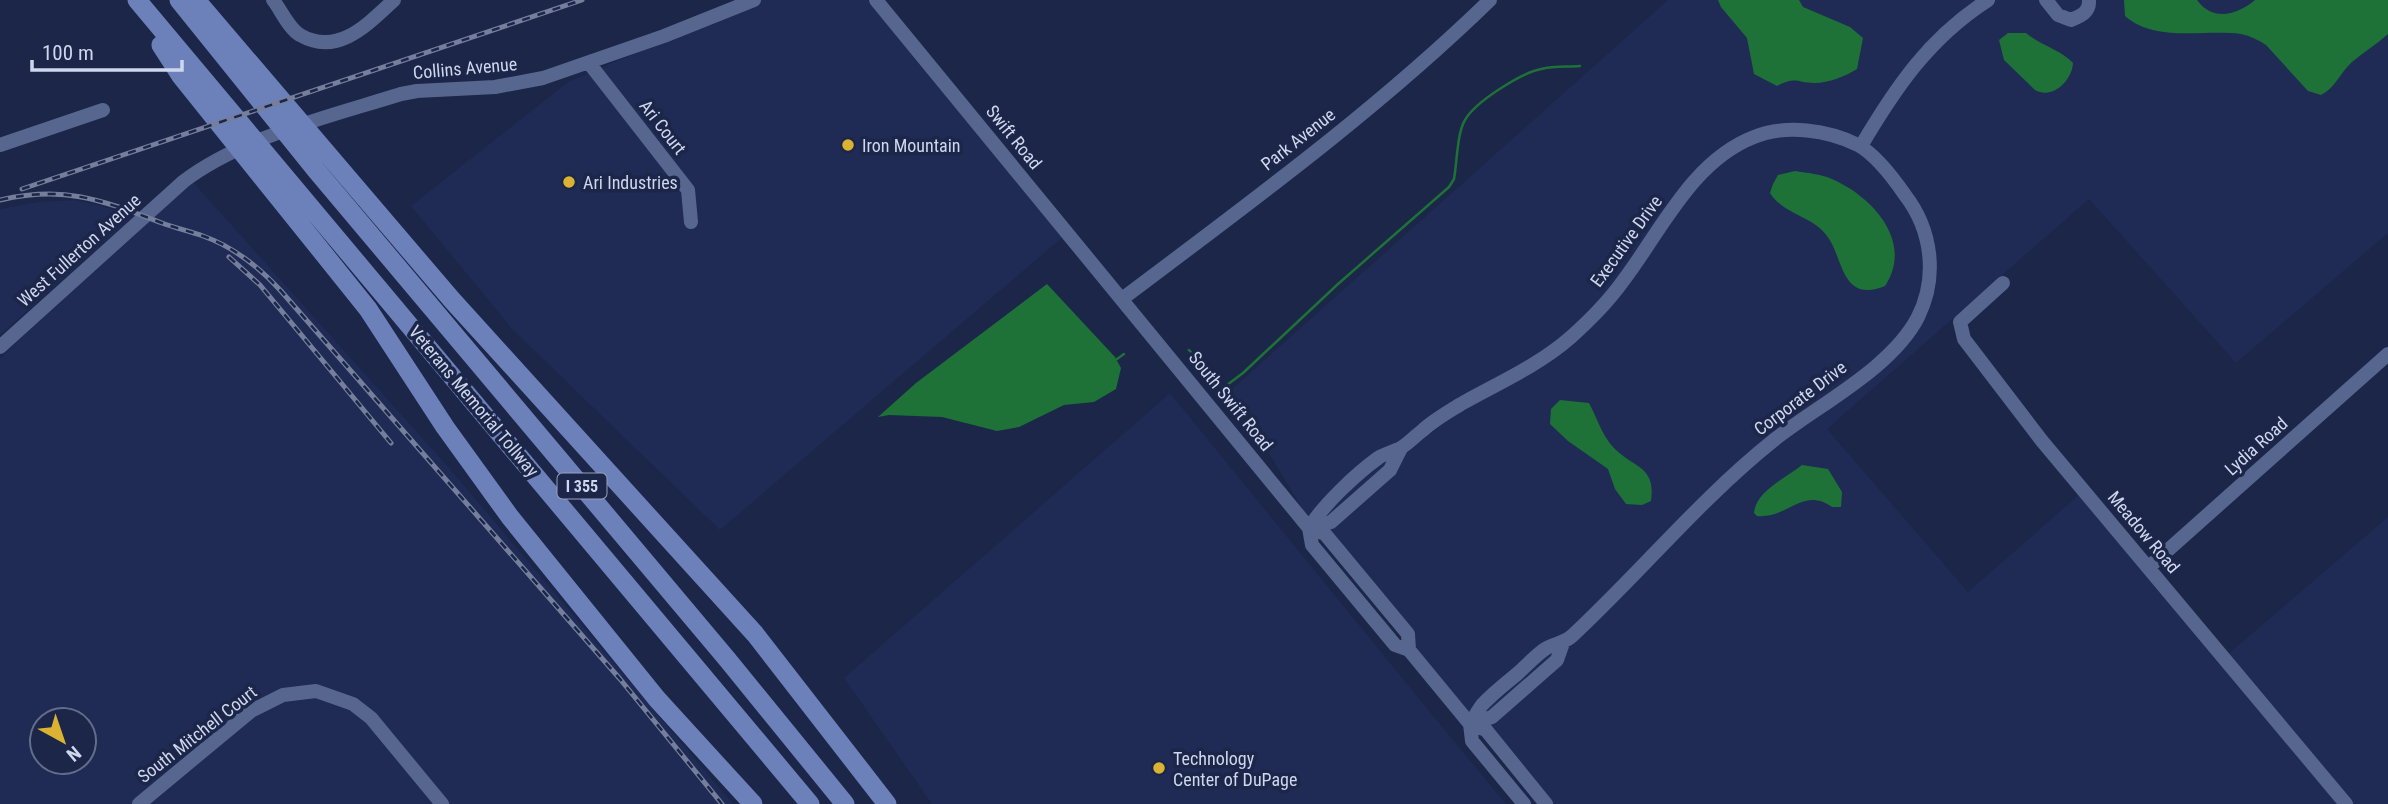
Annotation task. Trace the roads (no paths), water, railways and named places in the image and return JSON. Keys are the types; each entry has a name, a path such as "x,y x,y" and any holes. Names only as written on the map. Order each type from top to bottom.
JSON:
{"highway":[{"path":"131,0 181,76 202,89"},
{"name":"Veterans Memorial Tollway","path":"137,0 202,89 279,181 810,804"},
{"name":"Veterans Memorial Tollway","path":"179,0 246,72 316,170 727,659 845,804"},
{"path":"196,0 246,72 335,163 452,300 755,634 887,804"},
{"path":"279,181 368,309 445,427 510,517 657,699 753,804"}],"street":[{"path":"274,0 298,34 319,42 351,37 394,0"},
{"name":"Collins Avenue","path":"184,181 224,155 272,136 401,94 417,90 516,85 589,63 754,0"},
{"name":"Swift Road","path":"876,0 1122,299"},
{"name":"Park Avenue","path":"1122,299 1341,131 1442,45 1490,0"},
{"path":"1861,146 1894,92 1918,60 1946,32 1988,0"},
{"path":"2046,0 2058,15 2071,20 2083,15 2090,4 2089,0"},
{"name":"Ari Court","path":"589,63 688,190 691,222"},
{"path":"0,145 103,110"},
{"name":"Executive Drive","path":"1309,528 1320,510 1380,457 1401,448 1437,419 1530,368 1570,338 1616,291 1682,197 1703,173 1729,150 1756,136 1783,130 1823,133 1861,146"},
{"name":"Corporate Drive","path":"1470,724 1492,717 1557,660 1563,643 1603,607 1703,502 1785,432 1866,373 1892,351 1912,327 1928,287 1930,252 1926,234 1905,194 1861,146"},
{"name":"West Fullerton Avenue","path":"0,348 184,181"},
{"name":"Meadow Road","path":"2003,284 1960,322 1965,339 2042,441 2346,804"},
{"name":"South Swift Road","path":"1122,299 1309,528 1325,534 1408,634 1409,650 1470,724"},
{"name":"Lydia Road","path":"2149,567 2388,354"},
{"name":"South Mitchell Court","path":"139,804 261,704 283,695 316,691 353,704 371,718 442,804"},
{"path":"1524,804 1472,741 1470,724 1486,730 1546,804"}],"waterway":[{"path":"1189,350 1223,388 1449,187 1454,179 1462,126 1478,105 1499,89 1532,72 1551,67 1580,66"},
{"path":"1117,359 1124,354"}],"railway":[{"path":"22,189 582,0"},
{"path":"0,200 45,194 83,197 203,236 236,252 255,266 281,291 620,679 722,804"},
{"path":"229,257 260,285 391,443"}],"place":[{"name":"Iron Mountain","path":"848,145"},
{"name":"Ari Industries","path":"569,182"},
{"name":"Technology Center of DuPage","path":"1159,768"}]}
